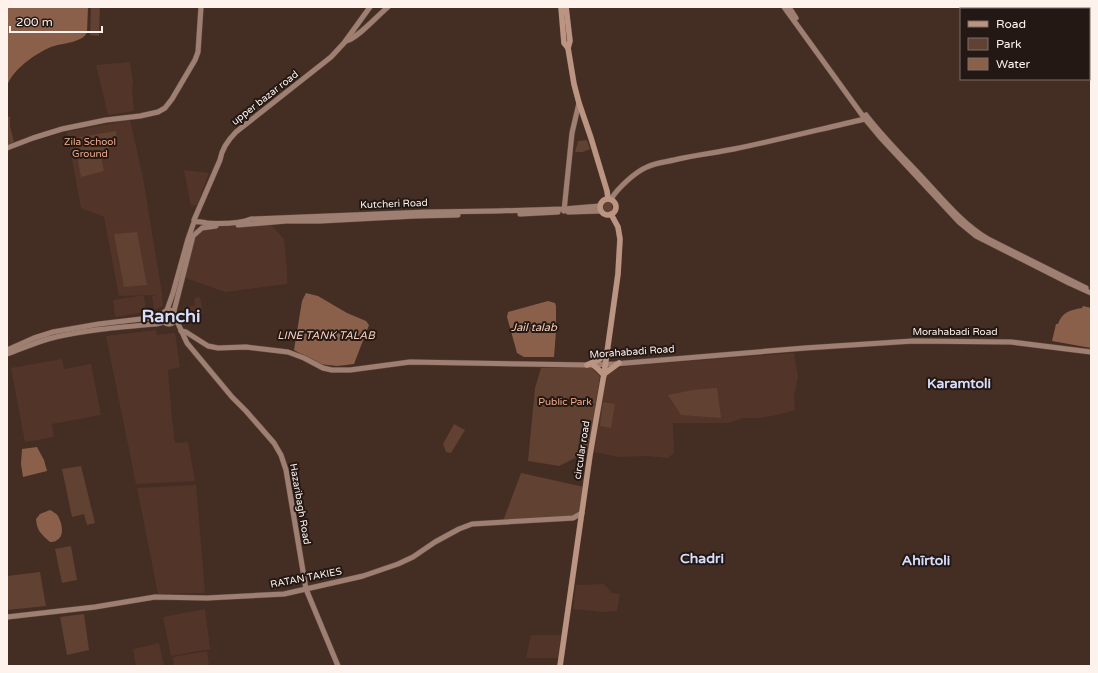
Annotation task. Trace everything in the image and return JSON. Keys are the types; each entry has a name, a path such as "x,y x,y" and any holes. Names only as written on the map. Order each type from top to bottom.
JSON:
{"main road":[{"path":"7,148 62,129 106,120 135,117 158,112 165,108 196,60 198,52 201,7"},
{"name":"upper bazar road","path":"167,310 174,293 194,222 227,142 236,132 331,57 346,41 370,7"},
{"path":"346,41 361,33 388,7"},
{"path":"784,7 885,142 959,222 976,236 1062,280 1091,293"},
{"path":"789,7 866,118 974,230 1091,290"},
{"path":"563,8 564,43 568,48 579,103 609,199"},
{"path":"564,210 572,133 579,103"},
{"path":"607,191 612,191 620,187 639,172 652,165 691,156 734,149 866,118"},
{"path":"600,208 602,201 609,199 620,187"},
{"name":"circular road","path":"560,666 618,274 620,232 611,214 616,210 615,203 609,199"},
{"path":"171,324 176,319 174,311 193,236 202,228 210,226 259,224 286,221 320,221 600,208"},
{"path":"600,208 605,214 611,214"},
{"name":"Kutcheri Road","path":"194,222 237,222 251,219 302,216 564,210"},
{"path":"7,350 53,332 99,324 150,318 163,315 167,310 174,311"},
{"path":"163,315 164,322"},
{"name":"Hazaribagh Road","path":"176,319 187,343 232,397 265,432 274,443 281,456 286,470 306,589 338,666"},
{"path":"7,354 35,343 58,337 102,330 164,322 180,329"},
{"name":"Morahabadi Road","path":"180,329 208,346 218,348 246,347 288,352 323,368 332,370 350,370 410,362 605,364 913,341 1011,342 1091,352"},
{"path":"606,353 616,363 604,375 590,364 600,359 606,353"},
{"name":"RATAN TAKIES","path":"7,617 95,607 156,597 208,598 284,594 362,576 398,564 413,557 435,542 459,529 472,524 573,518 582,513"},
{"name":"RATAN TAKIES","path":"573,518 581,522"}],"shaded area":[{"path":"130,62 133,82 132,89 134,111 108,115 96,65"},
{"path":"130,120 143,178 162,294 163,306 154,310 152,296 157,295 119,296 104,217 81,208 67,132"},
{"path":"184,170 209,173 197,205 191,206"},
{"path":"271,225 284,239 287,284 225,292 183,277 193,240 207,227"},
{"path":"144,296 146,312 115,317 113,300"},
{"path":"200,297 203,313 186,318 183,308 195,305 194,298"},
{"path":"156,330 157,335 175,333 180,367 168,370 175,443 188,442 195,481 136,484 106,336"},
{"path":"794,353 798,377 794,396 795,410 759,418 743,418 728,423 673,423 674,453 668,458 647,456 619,457 594,452 606,374 615,369 627,366"},
{"path":"62,359 64,369 91,364 101,415 52,424 54,437 25,442 11,368"},
{"path":"196,485 205,593 158,594 137,488"},
{"path":"604,584 612,593 620,594 617,611 603,612 573,609 576,585"},
{"path":"205,609 210,649 171,656 163,617"},
{"path":"531,635 561,635 558,658 526,658"},
{"path":"159,643 164,666 136,666 133,649"},
{"path":"207,651 209,666 174,666 173,657"}],"green space":[{"path":"91,7 100,7 99,36 90,35"},
{"path":"7,116 10,117 10,126 14,142 7,145"},
{"name":"Zila School Ground","path":"116,131 117,143 109,148 108,154 101,157 104,171 81,177 74,138"},
{"path":"587,140 590,149 583,152 575,152 578,141"},
{"path":"610,200 612,208 611,213 608,214 602,206 605,202"},
{"path":"137,232 147,285 124,287 114,234"},
{"name":"Public Park","path":"591,367 600,376 589,451 559,466 528,461 535,388 541,368"},
{"path":"717,388 721,418 681,415 668,395 693,390"},
{"path":"603,402 615,404 611,428 600,426"},
{"path":"454,424 465,430 451,453 446,452 443,444"},
{"path":"81,466 95,523 87,525 84,514 72,517 62,469"},
{"path":"521,473 584,487 581,512 574,516 503,521"},
{"path":"71,546 77,580 62,583 55,549"},
{"path":"40,572 46,606 7,610 7,576"},
{"path":"84,614 89,650 67,655 60,617"}],"water":[{"path":"7,7 88,7 87,32 85,36 76,41 51,47 38,53 19,68 7,86"},
{"name":"LINE TANK TALAB","path":"306,293 318,296 347,313 366,321 369,325 354,364 337,366 319,364 294,350 302,301"},
{"name":"Jail talab","path":"548,301 555,303 556,306 554,357 524,357 517,353 507,317 508,312"},
{"path":"1083,306 1091,308 1091,348 1052,341 1056,324 1058,324 1064,314 1082,308"},
{"path":"37,447 44,460 47,471 23,477 21,464 22,449"},
{"path":"50,510 58,516 62,529 60,538 52,542 44,537 40,532 37,527 36,519 40,514"}],"district":[{"name":"Ranchi","path":"171,316"},
{"name":"Karamtoli","path":"959,383"},
{"name":"Chadri","path":"702,558"},
{"name":"Ahīrtoli","path":"926,560"}]}
